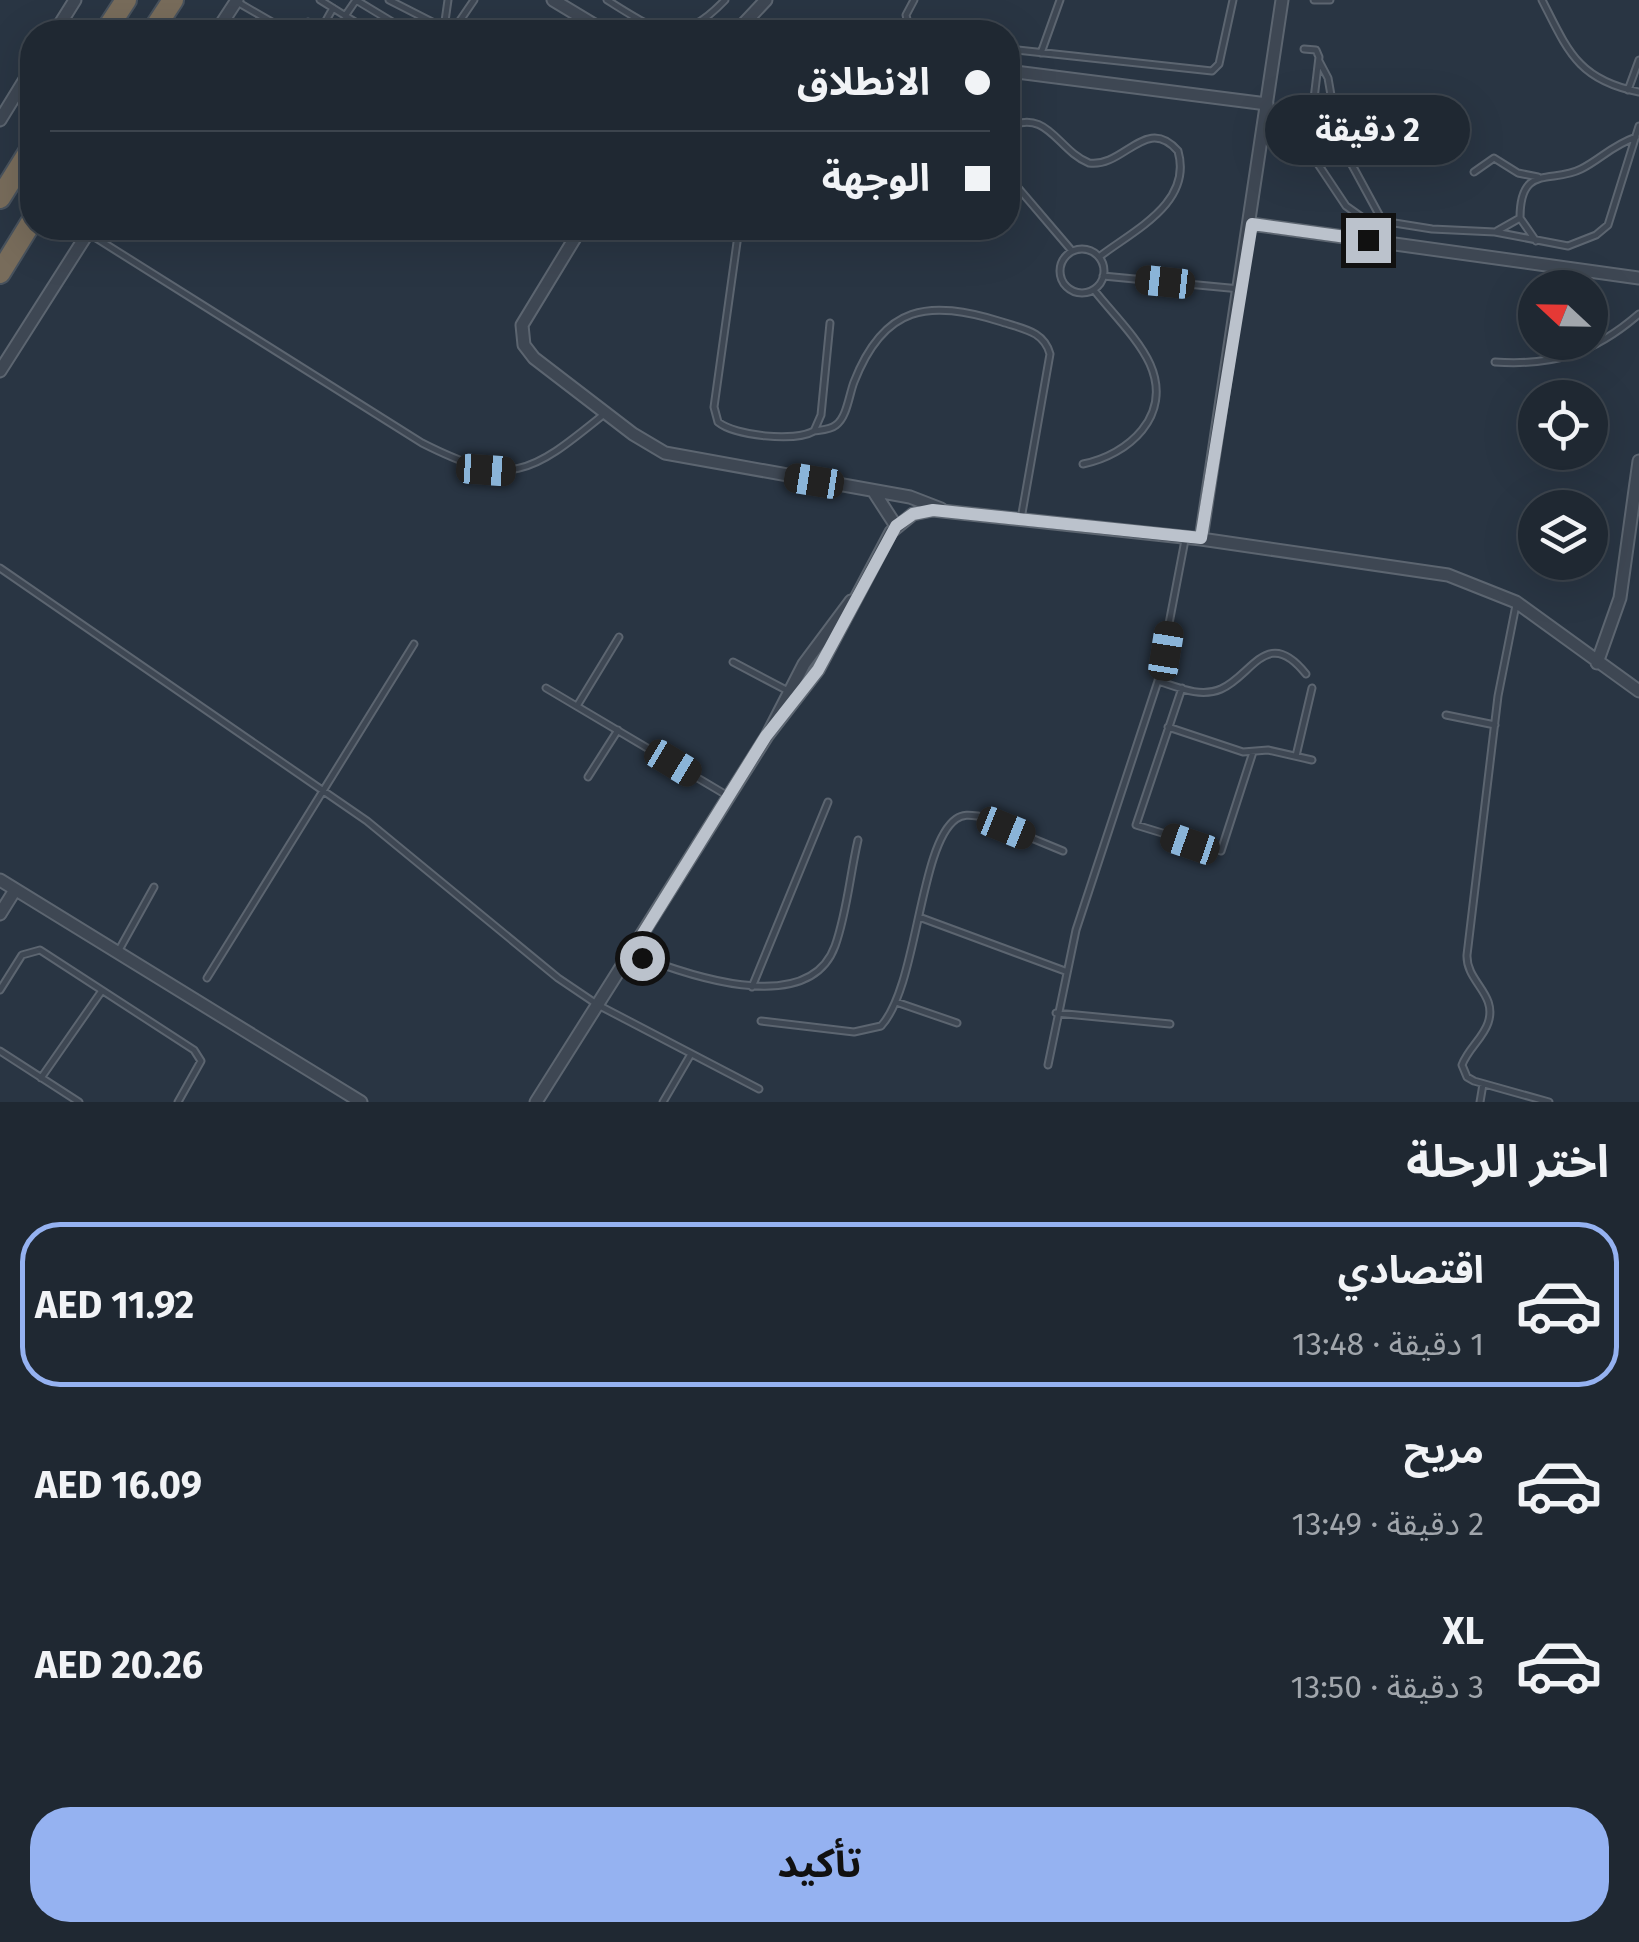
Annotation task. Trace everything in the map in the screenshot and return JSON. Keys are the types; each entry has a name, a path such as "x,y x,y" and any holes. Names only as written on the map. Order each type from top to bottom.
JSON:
{"highway":[{"path":"0,198 20,166"},
{"path":"0,272 20,240"}],"street":[{"path":"552,0 586,20"},
{"path":"751,20 766,0"},
{"path":"1201,538 1252,224 1282,0"},
{"path":"1020,73 1267,104"},
{"path":"0,120 20,88"},
{"path":"1252,224 1639,278"},
{"path":"0,371 84,240"},
{"path":"574,240 525,320 522,338 534,358 605,413 648,444 683,459 910,497 943,510"},
{"path":"1597,662 1620,598 1639,461"},
{"path":"874,492 896,526"},
{"path":"536,1102 766,736 818,670 896,526 913,514 943,510 1201,538 1448,575 1516,602 1639,692"},
{"path":"766,736 821,638 860,590"},
{"path":"0,880 361,1102"},
{"path":"0,914 14,890"}],"lane":[{"path":"320,0 351,20"},
{"path":"344,16 356,0 389,20"},
{"path":"389,0 428,20"},
{"path":"607,0 644,20"},
{"path":"701,20 725,0"},
{"path":"1041,53 1060,0"},
{"path":"1020,50 1212,71 1221,59 1233,0"},
{"path":"1314,0 1330,0"},
{"path":"1542,0 1570,56 1586,72 1639,92"},
{"path":"237,1 268,20"},
{"path":"326,20 333,8"},
{"path":"1304,48 1316,50 1330,87 1340,141 1383,222"},
{"path":"1628,90 1639,60"},
{"path":"1319,61 1306,136 1312,161 1354,214 1383,222 1495,232 1568,246 1596,235 1608,224 1639,126"},
{"path":"1020,122 1044,125 1089,163 1107,163 1148,137 1160,137 1178,151 1178,180 1168,204 1099,257"},
{"path":"1474,172 1494,158 1518,173 1541,176 1581,169 1603,151 1636,137"},
{"path":"1538,243 1520,218 1522,198 1541,176"},
{"path":"1020,190 1072,251"},
{"path":"1495,232 1520,218"},
{"path":"106,240 422,443 475,467 507,472 528,468 605,413"},
{"path":"737,240 714,415 732,429 798,437 830,429 841,419 866,354 892,322 943,308 1031,331 1048,344 1050,354 1021,519"},
{"path":"1072,251 1091,251 1099,257 1103,276 1094,290 1074,292 1060,278 1064,258 1072,251"},
{"path":"1103,276 1241,289"},
{"path":"1083,464 1102,460 1138,440 1154,404 1148,360 1094,290"},
{"path":"1495,362 1534,365 1573,358 1608,340 1639,314"},
{"path":"814,431 821,416 830,323"},
{"path":"1048,1066 1065,971 1158,681 1186,537"},
{"path":"0,568 324,790 598,1006 760,1089"},
{"path":"1516,602 1495,725 1466,965 1488,998 1490,1015 1462,1065 1466,1077 1549,1102"},
{"path":"577,706 619,638"},
{"path":"207,978 414,644"},
{"path":"1158,681 1182,688 1218,690 1255,658 1266,655 1289,658 1306,674"},
{"path":"733,662 788,691"},
{"path":"546,688 728,796"},
{"path":"1182,688 1134,822 1215,852 1223,848 1253,752"},
{"path":"1296,756 1312,688"},
{"path":"1446,715 1495,725"},
{"path":"1168,727 1253,752 1268,750 1312,760"},
{"path":"588,777 618,730"},
{"path":"752,986 828,802"},
{"path":"761,1022 868,1032 882,1026 896,1002 939,844 953,820 964,815 978,816 1064,851"},
{"path":"631,953 698,976 752,986 800,982 820,969 834,949 858,840"},
{"path":"118,953 154,886"},
{"path":"919,917 1065,971"},
{"path":"0,990 22,955 34,950 101,992 200,1056 199,1068 178,1102"},
{"path":"42,1078 101,992"},
{"path":"896,1002 957,1023"},
{"path":"1056,1012 1170,1024"},
{"path":"0,1051 80,1102"},
{"path":"664,1102 691,1054"},
{"path":"1480,1102 1483,1084"}],"route":[{"path":"642,958 631,953 766,736 818,670 896,526 913,514 933,510 1201,538 1252,224 1368,240"}]}
